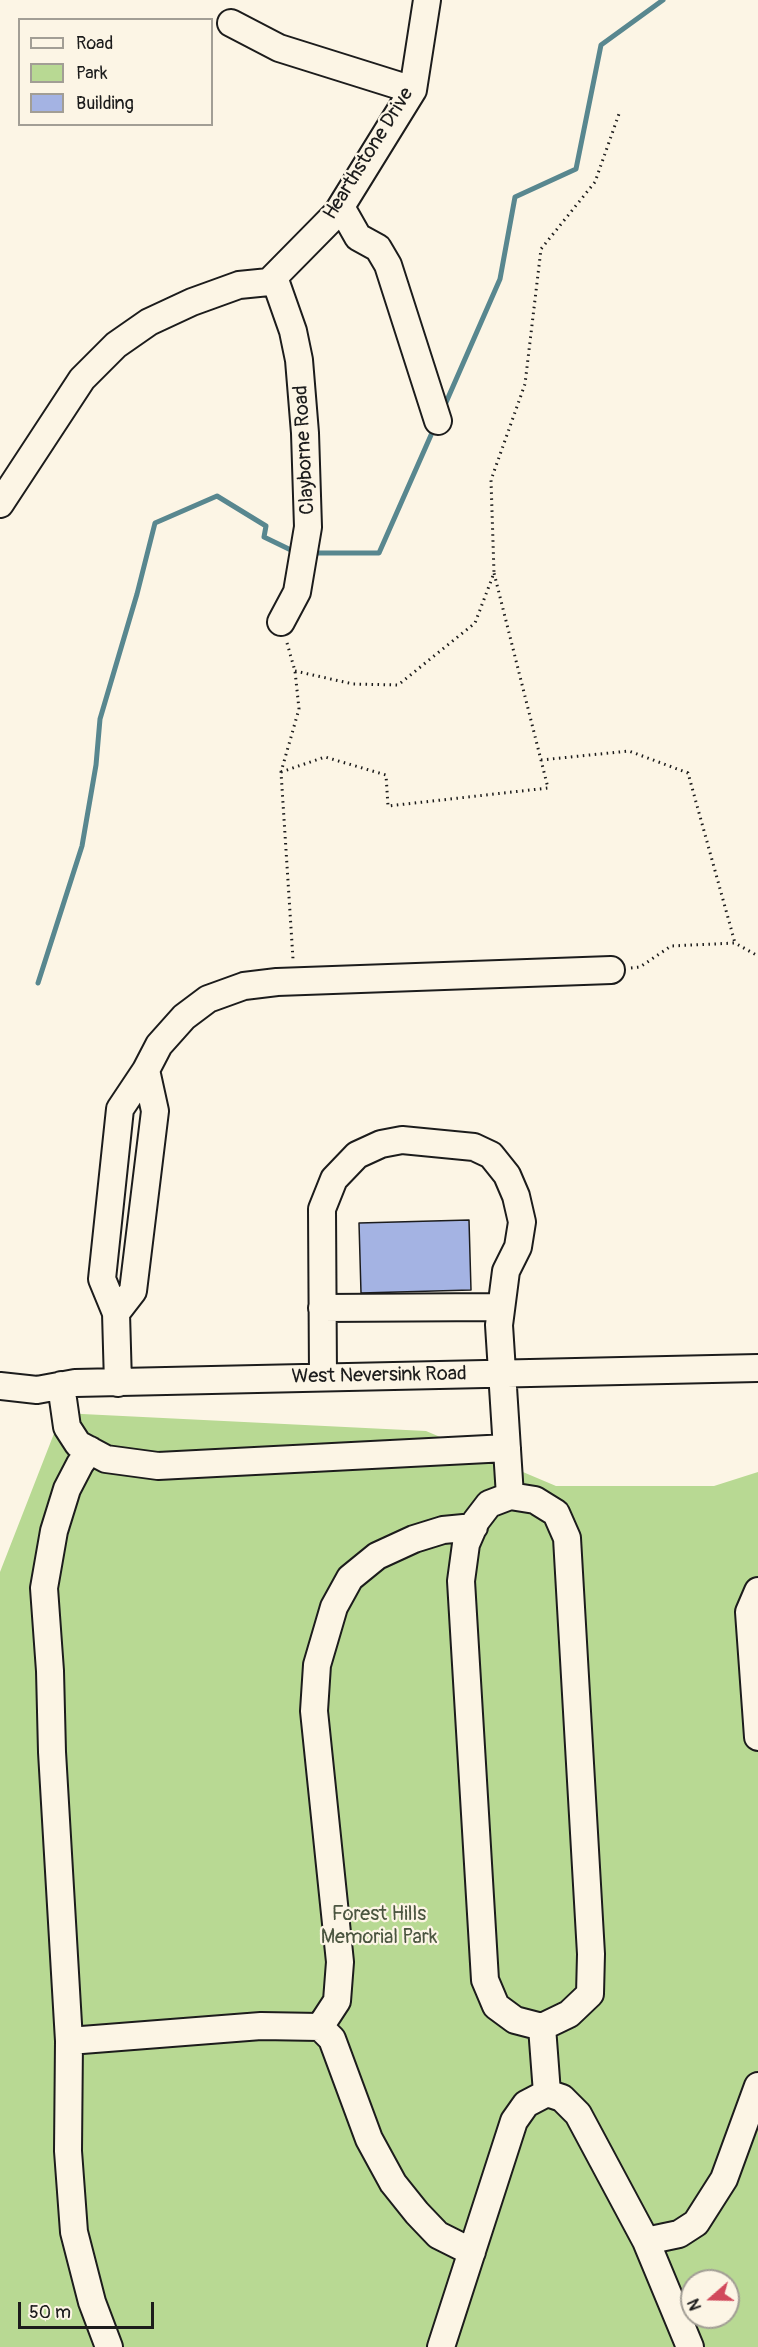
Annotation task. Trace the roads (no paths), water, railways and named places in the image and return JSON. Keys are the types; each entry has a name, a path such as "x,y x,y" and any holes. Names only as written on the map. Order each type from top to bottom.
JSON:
{"street":[{"name":"Hearthstone Drive","path":"0,504 82,379 116,345 149,322 192,302 239,285 269,282 322,230 341,207 413,90 427,0"},
{"path":"231,23 279,48 413,90"},
{"path":"341,207 358,237 378,248 388,265 438,421"},
{"name":"Clayborne Road","path":"274,277 293,331 299,360 308,527 297,592 281,622"},
{"path":"118,1383 116,1312 102,1279 120,1109 147,1070 159,1045 184,1017 208,999 244,986 277,982 611,970"},
{"path":"116,1312 133,1291 155,1111 147,1070"},
{"path":"323,1377 322,1209 334,1179 357,1155 381,1144 402,1140 474,1147 491,1155 507,1175 516,1196 522,1222 518,1246 506,1271 499,1325 510,1496"},
{"path":"322,1308 501,1307"},
{"name":"West Neversink Road","path":"0,1386 37,1390 75,1383 758,1368"},
{"path":"61,1385 67,1427 78,1444 106,1459 158,1466 507,1448"},
{"path":"90,1450 67,1489 54,1531 44,1588 51,1671 52,1752 69,2041 68,2151 74,2232 92,2302 109,2347"},
{"path":"510,1496 535,1500 556,1513 567,1538 591,1954 590,1994 569,2014 542,2027 515,2020 496,2006 485,1980 461,1581 466,1544 474,1527 489,1504 510,1496"},
{"path":"320,2027 337,2001 340,1962 314,1711 317,1665 331,1616 350,1578 377,1556 414,1539 443,1530 474,1527"},
{"path":"758,1591 749,1612 758,1737"},
{"path":"69,2041 261,2026 320,2027 332,2039 369,2139 393,2182 438,2235 472,2252"},
{"path":"542,2027 547,2093"},
{"path":"646,2241 679,2234 696,2223 724,2179 758,2086"},
{"path":"441,2347 514,2121 526,2104 547,2093 562,2098 578,2114 646,2241 690,2347"}],"waterway":[{"path":"444,407 500,279 515,197 576,169 601,45 663,0"},
{"path":"311,553 379,553 435,426"},
{"path":"38,983 82,846 96,765 100,719 137,594 155,523 217,496 266,526 264,537 295,552"}],"park label":[{"name":"Forest Hills Memorial Park","path":"379,1926"}]}
